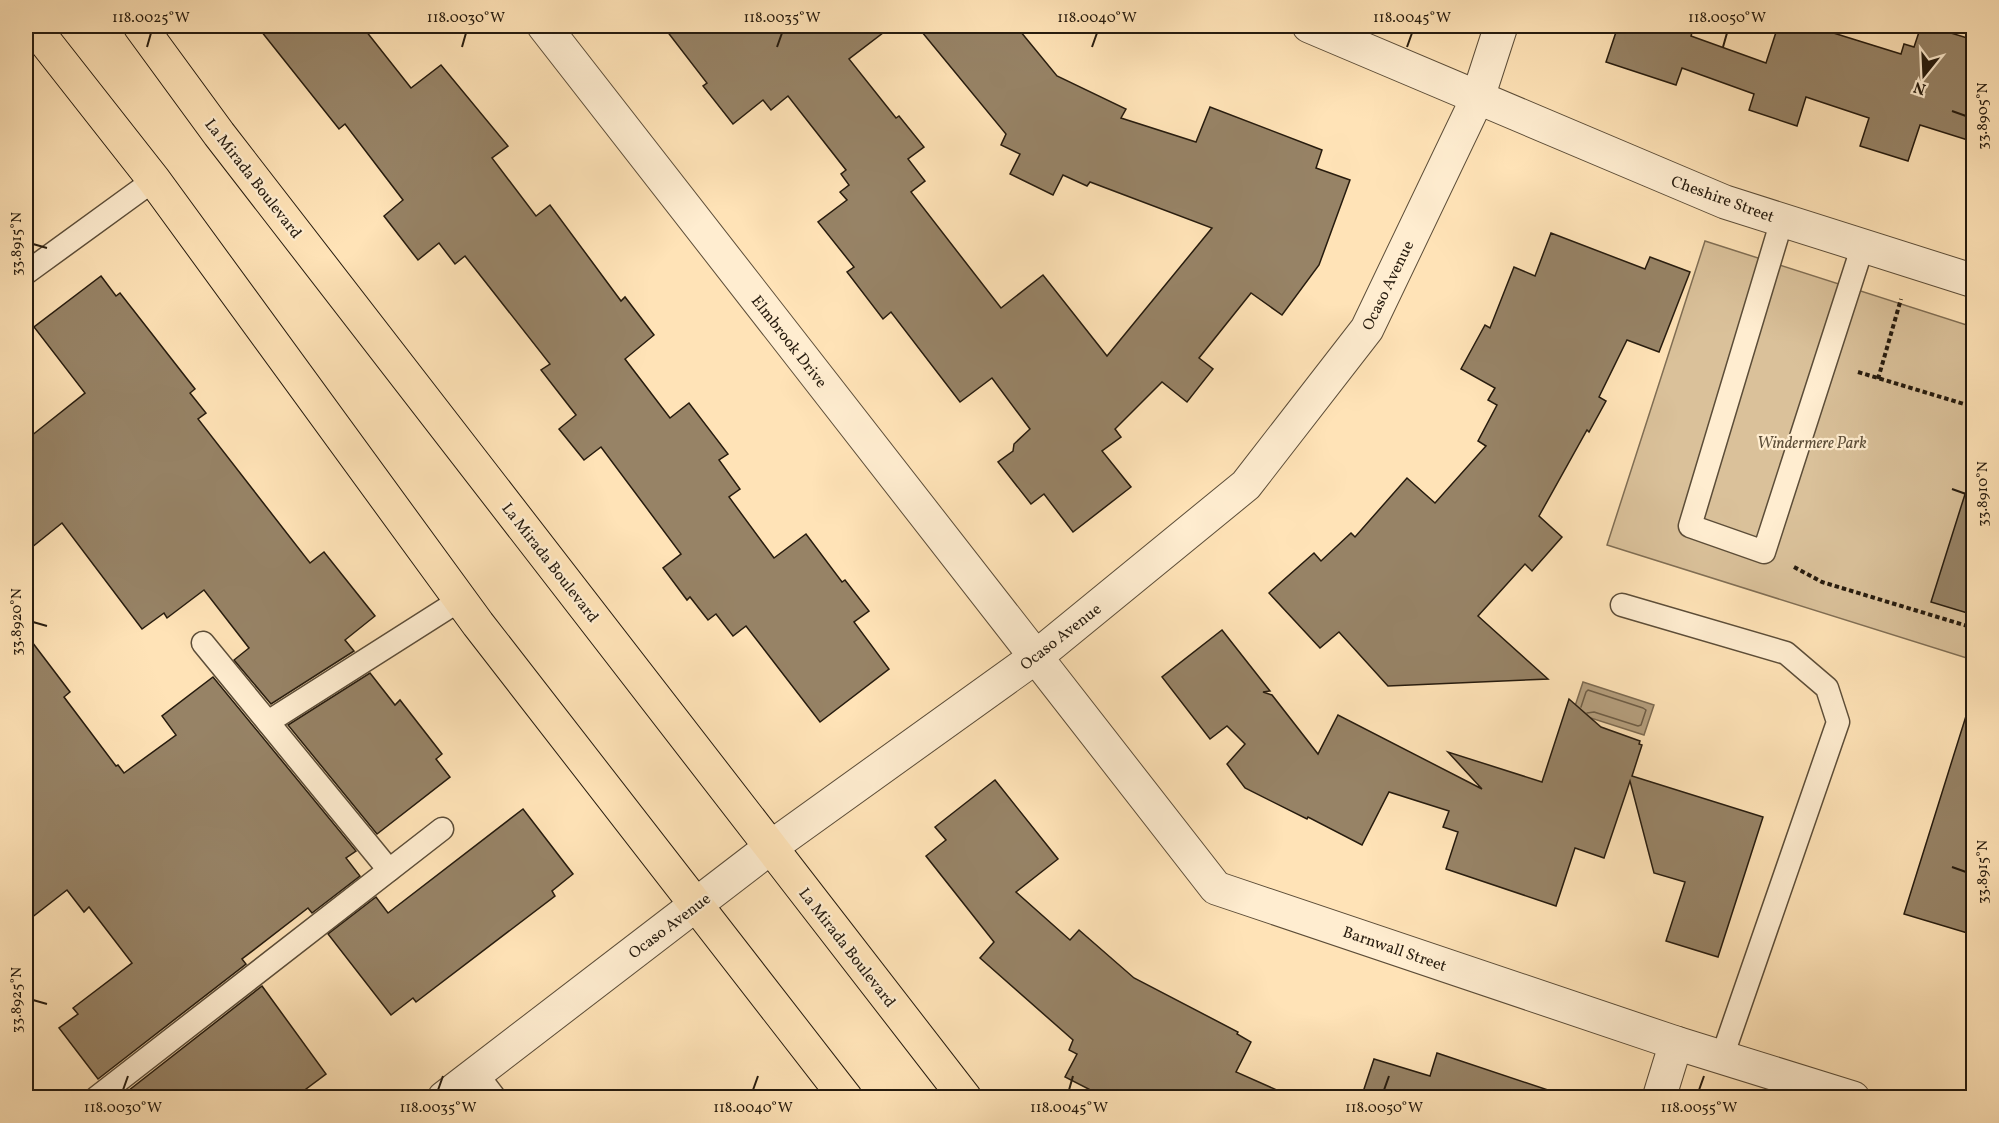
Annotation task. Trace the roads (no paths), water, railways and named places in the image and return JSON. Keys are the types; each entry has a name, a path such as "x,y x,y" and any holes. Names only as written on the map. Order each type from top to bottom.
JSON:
{"main road":[{"path":"33,26 154,180 460,600 846,1098"},
{"name":"La Mirada Boulevard","path":"140,26 219,134 965,1098"}],"street":[{"name":"Elmbrook Drive","path":"544,26 1037,656"},
{"name":"Cheshire Street","path":"1309,26 1725,202 1974,281"},
{"name":"Ocaso Avenue","path":"444,1098 485,1085 696,904 771,847 1037,656 1246,485 1367,329 1478,97 1501,26"},
{"name":"Barnwall Street","path":"1037,656 1216,888 1676,1043 1853,1098"},
{"path":"1659,1098 1676,1043"}],"lane":[{"path":"26,273 154,180"},
{"path":"1782,220 1690,526 1764,552 1863,246"},
{"path":"268,722 460,600"},
{"path":"1622,605 1786,653 1827,688 1838,722 1722,1057"},
{"path":"203,643 389,870"},
{"path":"96,1098 442,829"}],"water":[{"path":"1583,682 1654,705 1644,735 1591,718 1585,723 1571,718"}],"park label":[{"name":"Windermere Park","path":"1812,442"}]}
